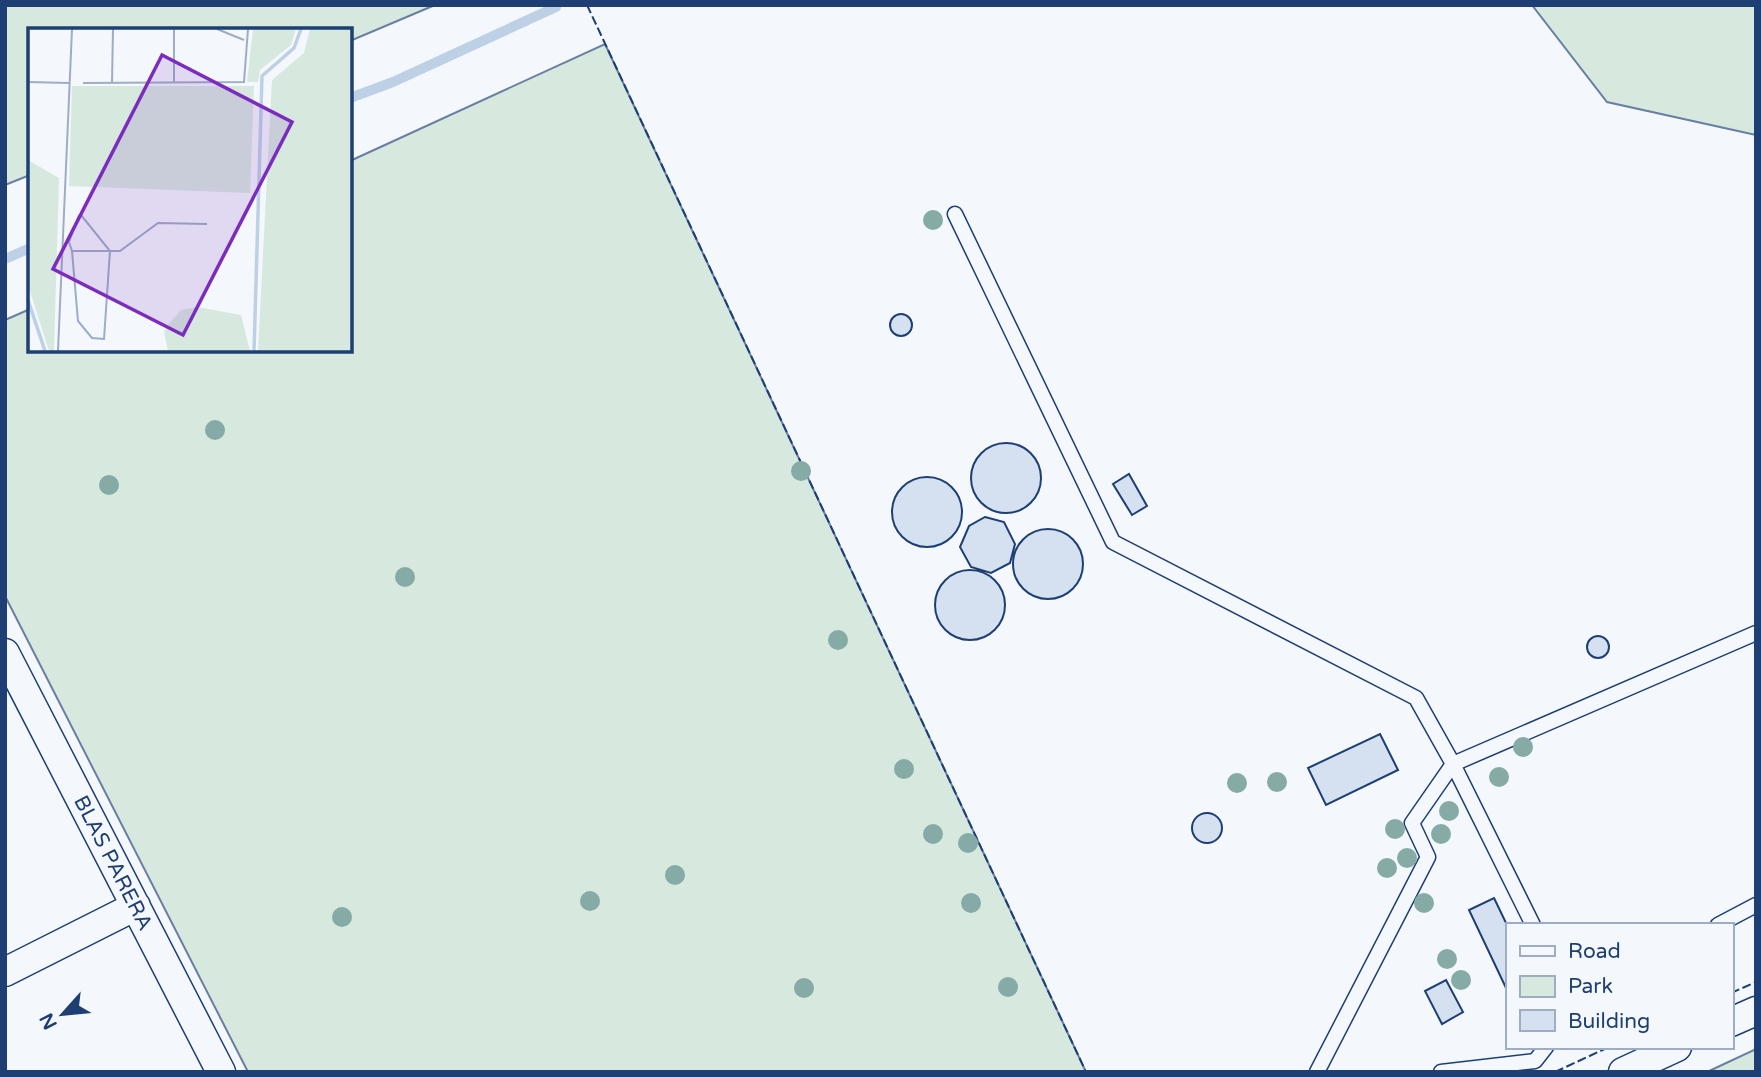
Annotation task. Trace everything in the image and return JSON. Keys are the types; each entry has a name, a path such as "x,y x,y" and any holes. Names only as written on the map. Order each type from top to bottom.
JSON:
{"street":[{"name":"BLAS PARERA","path":"5,653 221,1072"},
{"path":"5,972 136,906"},
{"path":"1733,1021 1756,1011"},
{"path":"1623,1072 1672,1049"}],"lane":[{"path":"955,214 1113,542 1416,698 1453,764 1532,923"},
{"path":"1317,1072 1428,857 1412,822 1453,764 1756,633"},
{"path":"1722,923 1756,905"},
{"path":"1441,1072 1535,1061 1544,1049"}],"green space":[{"path":"5,5 435,5 352,40 352,28 28,28 28,176 5,185"},
{"path":"1532,5 1756,5 1756,135 1607,102"},
{"path":"605,44 1086,1072 248,1072 5,596 5,320 28,310 28,352 352,352 352,160"},
{"path":"1756,1049 1756,1072 1707,1072"}],"building":[{"path":"901,314 909,317 912,325 909,333 901,336 893,333 890,325 893,317"},
{"path":"1006,443 1031,453 1041,478 1031,503 1006,513 981,503 971,478 981,453"},
{"path":"1129,474 1147,506 1132,515 1113,484"},
{"path":"920,477 934,477 947,483 956,492 962,512 960,525 952,537 934,547 920,547 907,541 898,532 892,519 892,505 898,492 907,483"},
{"path":"985,517 1004,522 1015,544 1010,563 991,573 971,567 960,547 969,526"},
{"path":"1041,529 1055,529 1068,535 1077,544 1083,564 1081,577 1073,589 1055,599 1041,599 1028,593 1019,584 1013,571 1013,557 1019,544 1028,535"},
{"path":"963,570 977,570 990,576 999,585 1005,605 1003,618 995,630 977,640 963,640 950,634 941,625 935,612 935,598 941,585 950,576"},
{"path":"1598,636 1606,639 1609,647 1606,655 1598,658 1590,655 1587,647 1590,639"},
{"path":"1380,734 1398,770 1326,805 1308,768"},
{"path":"1207,813 1218,817 1222,828 1218,839 1207,843 1196,839 1192,828 1196,817"},
{"path":"1494,898 1506,923 1506,988 1469,910"},
{"path":"1446,980 1463,1012 1442,1024 1425,991"}],"waterway":[{"path":"352,97 393,82 556,5"},
{"path":"5,259 28,249"}],"fence":[{"path":"587,5 1086,1072"},
{"path":"1733,992 1756,982"},
{"path":"1555,1072 1605,1049"}]}
